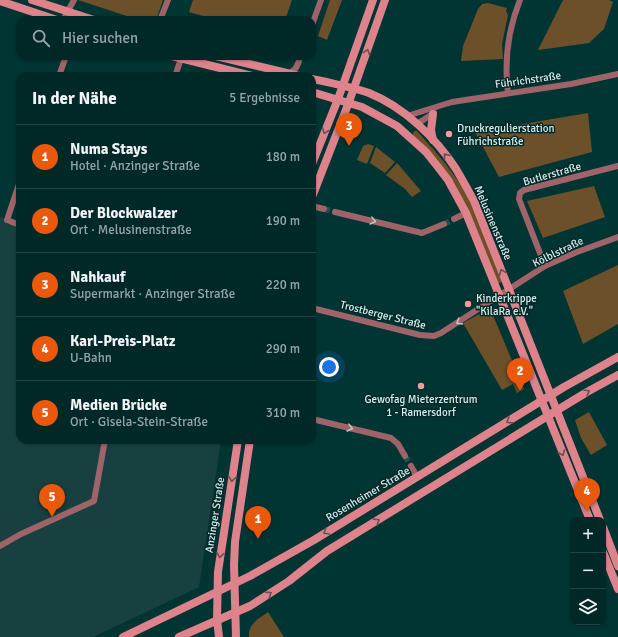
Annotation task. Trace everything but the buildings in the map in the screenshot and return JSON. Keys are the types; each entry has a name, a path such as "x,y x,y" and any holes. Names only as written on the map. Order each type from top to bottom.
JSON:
{"main road":[{"path":"32,0 81,16"},
{"path":"316,154 338,99 373,0"},
{"path":"316,187 354,89 385,0"},
{"path":"0,1 45,16"},
{"path":"193,60 237,72"},
{"path":"232,60 281,72"},
{"name":"Melusinenstraße","path":"316,80 354,89 374,96 389,104 417,124 455,168 474,201 552,395 599,517"},
{"name":"Melusinenstraße","path":"316,93 349,102 373,112 402,130 426,152 448,180 466,213 589,517"},
{"path":"433,114 431,130 433,141"},
{"path":"402,130 417,124"},
{"name":"Rosenheimer Straße","path":"123,637 234,584 314,540 542,401 618,357"},
{"path":"179,637 235,613 264,598 289,581 327,551 587,392 618,375"},
{"name":"Anzinger Straße","path":"219,637 216,593 218,572 237,444"},
{"name":"Anzinger Straße","path":"236,637 234,584 235,542 249,444"},
{"path":"606,535 618,566"},
{"path":"603,553 618,589"}],"street":[{"path":"66,16 74,0"},
{"path":"162,16 168,0"},
{"path":"315,16 321,0"},
{"path":"508,93 506,65 508,46 513,19 520,0"},
{"path":"60,72 65,60"},
{"path":"176,72 181,60"},
{"path":"291,72 296,68 299,61"},
{"name":"Führichstraße","path":"407,116 452,102 571,84 618,74"},
{"path":"417,124 433,114 440,106"},
{"name":"Butlerstraße","path":"546,266 519,199 520,193 524,190 618,166"},
{"path":"16,193 7,220 16,223"},
{"path":"316,207 324,209"},
{"path":"335,212 422,233 444,224"},
{"path":"454,219 466,213"},
{"name":"Kölblstraße","path":"510,290 546,266 577,252 618,237"},
{"name":"Trostberger Straße","path":"316,309 420,335 431,336 441,333 510,290"},
{"path":"316,420 391,438 398,444 405,456"},
{"path":"0,546 21,534 94,501 104,444"},
{"path":"411,466 418,477"}],"shaded area":[{"path":"78,0 163,0 157,16 127,16"},
{"path":"193,0 292,0 286,16 203,16 189,12"},
{"path":"330,0 342,0 327,40 318,36"},
{"path":"563,0 609,0 613,2 604,29 589,43 538,50"},
{"path":"488,3 507,8 506,11 508,15 502,44 503,59 461,61 463,46 478,9 482,4"},
{"path":"588,113 592,152 499,177 475,132"},
{"path":"414,131 417,131 457,179 477,218 502,281 500,283 498,283 456,186 436,158 413,135"},
{"path":"368,144 374,146 367,164 357,160 363,146"},
{"path":"376,147 395,162 385,173 370,163"},
{"path":"397,163 421,191 412,197 405,189 386,175"},
{"path":"594,186 605,217 543,238 527,201"},
{"path":"0,217 16,223 16,444 220,444 199,587 93,637 0,637"},
{"path":"618,265 618,324 583,344 563,291"},
{"path":"490,308 524,389 517,393 513,384 502,390 463,323"},
{"path":"589,412 607,445 591,455 581,438 575,420"},
{"path":"268,612 284,637 249,637 249,632 252,625"}],"tunnel":[{"path":"324,209 335,212"},
{"path":"444,224 454,219"},
{"path":"405,456 411,466"}],"place":[{"name":"Druckregulierstation Führichstraße","path":"449,134"},
{"name":"Nahkauf","path":"349,146"},
{"name":"Kinderkrippe \"KilaRa e.V.\"","path":"468,304"},
{"name":"Gewofag Mieterzentrum 1 - Ramersdorf","path":"421,386"},
{"name":"Der Blockwalzer","path":"520,391"},
{"name":"Karl-Preis-Platz","path":"587,511"},
{"name":"Medien Brücke","path":"52,517"},
{"name":"Numa Stays","path":"258,539"}]}
